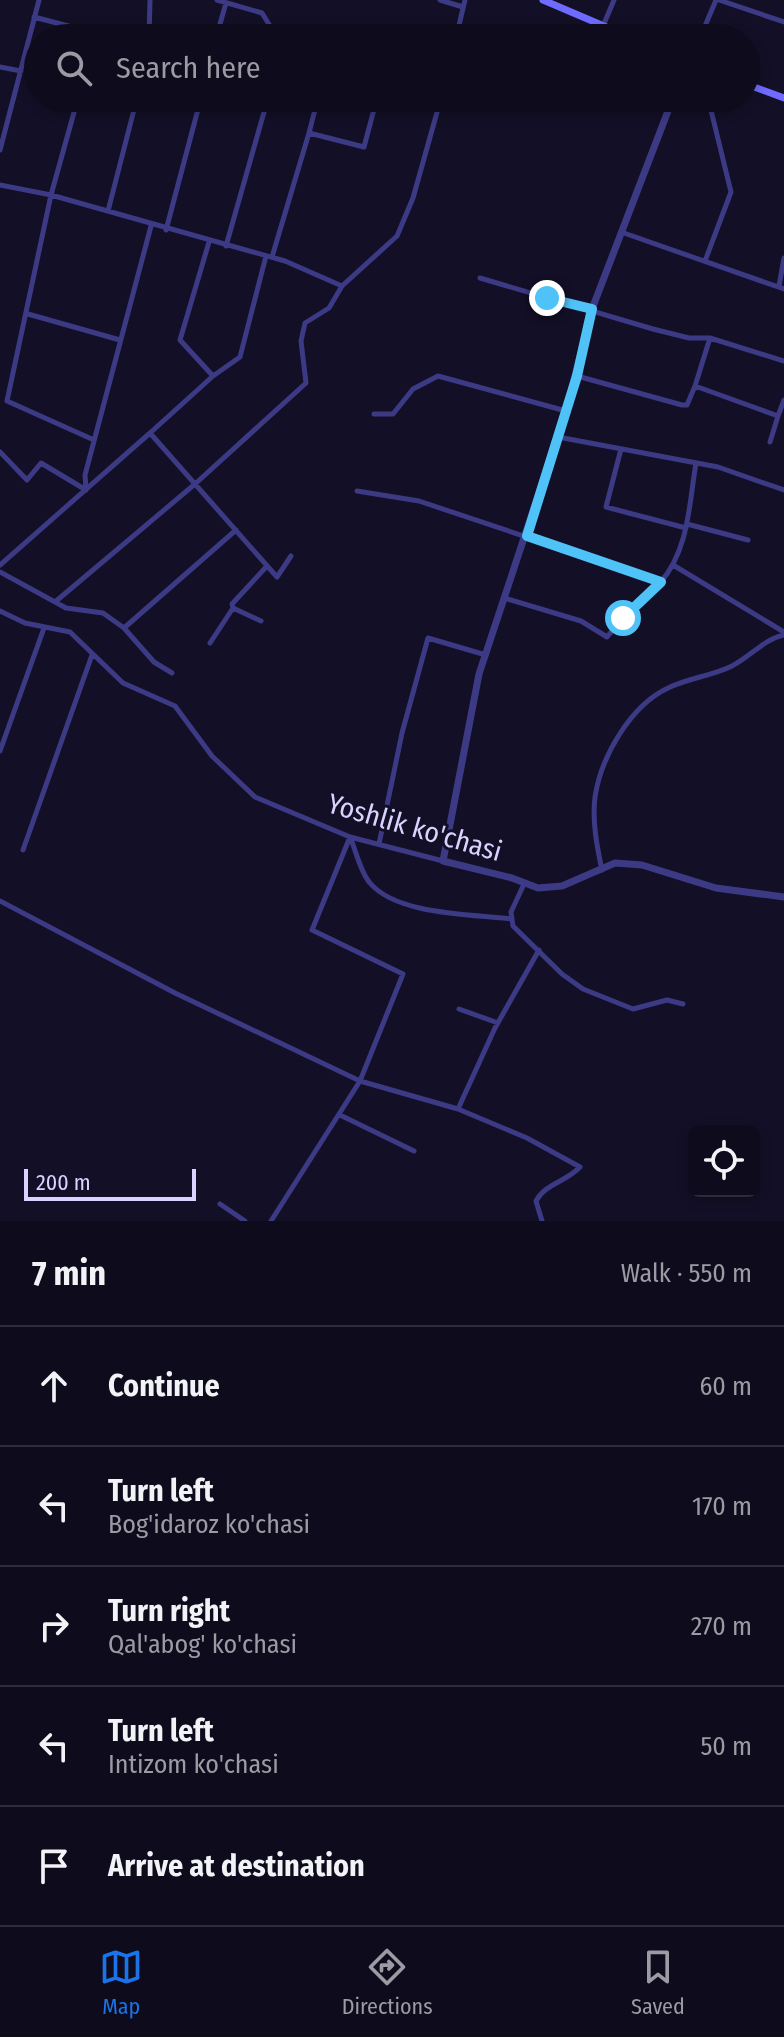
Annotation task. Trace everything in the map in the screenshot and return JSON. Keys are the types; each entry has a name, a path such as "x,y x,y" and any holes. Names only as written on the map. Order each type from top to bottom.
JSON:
{"main road":[{"path":"543,0 598,24"},
{"path":"760,89 784,98"}],"street":[{"path":"32,24 39,0"},
{"path":"149,24 150,0"},
{"path":"217,0 262,13 269,24"},
{"path":"440,0 464,3 459,24"},
{"path":"604,24 614,0"},
{"path":"706,24 717,0 784,22"},
{"path":"220,24 226,3"},
{"path":"34,17 57,24"},
{"path":"0,150 24,59"},
{"path":"0,67 21,71"},
{"path":"74,112 51,195 7,401 94,440"},
{"path":"108,211 133,112"},
{"path":"166,230 197,112"},
{"path":"226,246 264,112"},
{"path":"0,565 213,376 240,357 314,112"},
{"path":"309,133 364,147 373,112"},
{"path":"55,602 195,484 306,383 301,341 305,323 329,308 342,286 397,236 413,198 437,112"},
{"path":"443,861 486,655 577,376 592,309 667,112"},
{"path":"705,262 731,192 711,112"},
{"path":"0,185 51,195 151,226 269,256 342,286"},
{"path":"86,490 85,475 151,226"},
{"path":"620,231 781,288 784,258"},
{"path":"209,242 180,340 213,376"},
{"path":"480,278 689,338 710,338 784,361"},
{"path":"28,314 120,340"},
{"path":"577,376 687,405 710,338"},
{"path":"374,414 393,414 413,389 438,376 566,411"},
{"path":"695,386 778,416"},
{"path":"770,442 784,400"},
{"path":"150,433 277,577 291,556"},
{"path":"558,437 718,467 784,490"},
{"path":"621,449 606,507 748,540"},
{"path":"0,452 27,480 41,463 86,490"},
{"path":"504,598 581,621 607,637 661,582 673,565 686,526 696,463"},
{"path":"357,491 419,501 661,582"},
{"path":"124,628 236,530"},
{"path":"673,565 784,634"},
{"path":"210,643 233,608 232,604 267,566"},
{"path":"0,572 66,608 103,613 124,628 154,662 172,673"},
{"path":"233,608 261,621"},
{"name":"Yoshlik ko'chasi","path":"0,611 44,628 70,632 123,683 175,706 212,756 255,797 350,837 538,888 562,886 615,863 642,865 716,888 784,897"},
{"path":"0,751 44,628"},
{"path":"602,871 596,843 595,797 608,757 634,712 666,688 731,666 774,637 784,634"},
{"path":"379,844 402,733 428,638 486,655"},
{"path":"23,850 92,655"},
{"path":"350,837 370,884 396,903 417,909 512,919"},
{"path":"271,1221 360,1081 403,974 312,930 350,837"},
{"path":"524,884 512,919 513,926 583,989 633,1009 667,1000 683,1004"},
{"path":"0,901 175,993 360,1081 458,1109 527,1138 580,1167 571,1177 543,1189 536,1201 542,1221"},
{"path":"458,1109 498,1023 539,950"},
{"path":"459,1009 498,1023"},
{"path":"340,1115 414,1151"},
{"path":"220,1204 245,1221"}],"route":[{"path":"547,298 592,309 577,376 527,536 661,582 623,618"}]}
